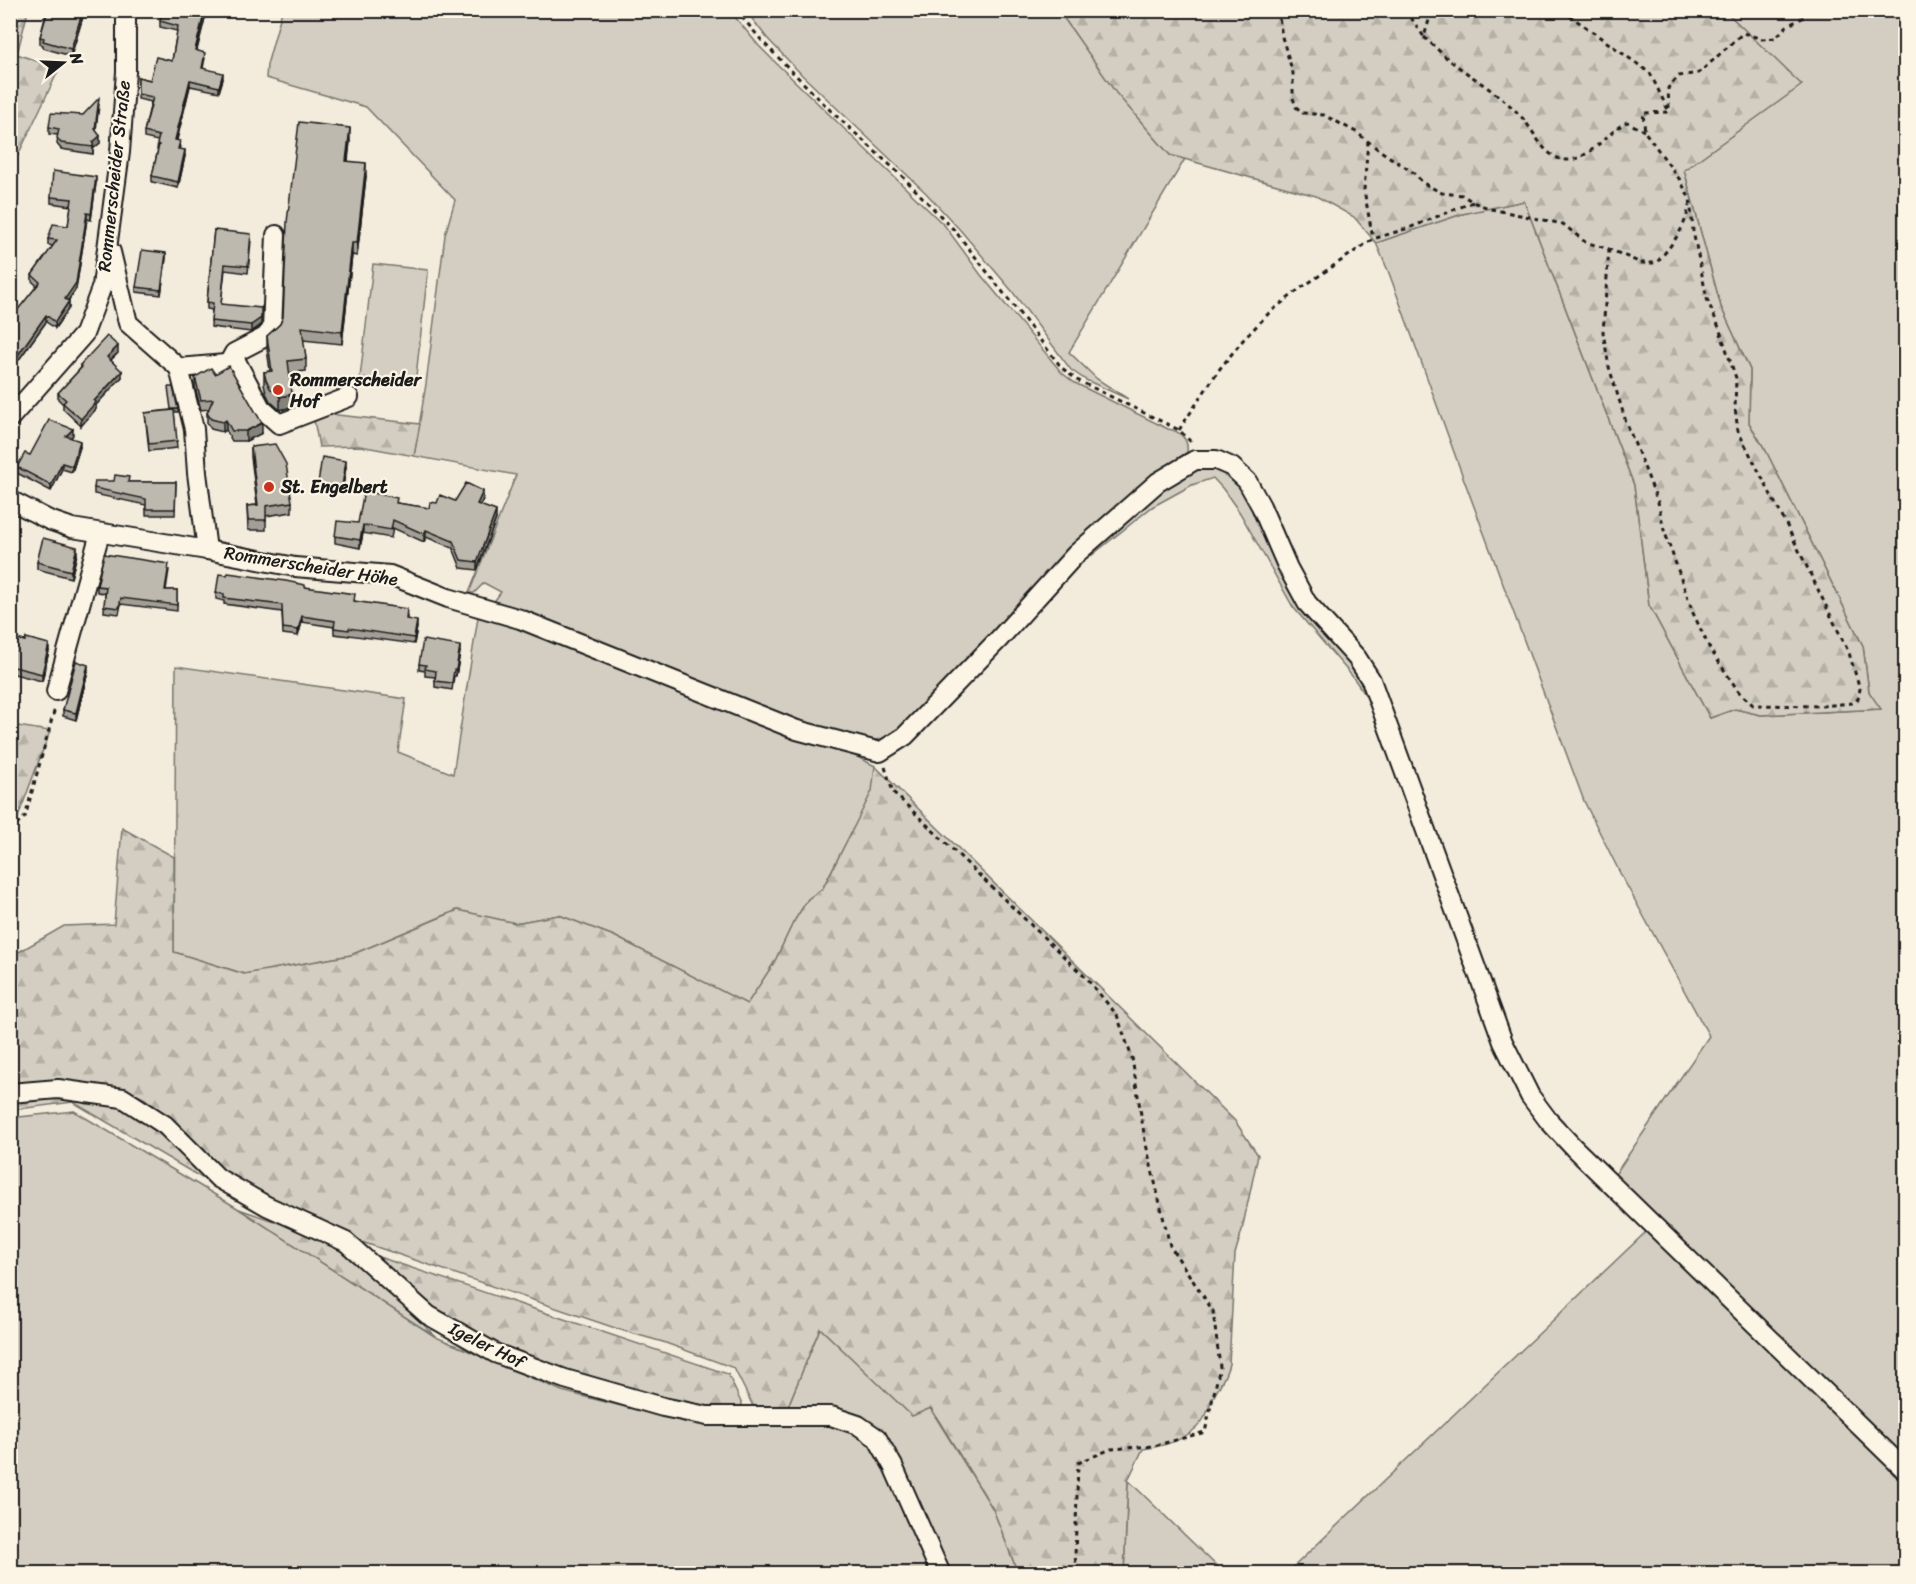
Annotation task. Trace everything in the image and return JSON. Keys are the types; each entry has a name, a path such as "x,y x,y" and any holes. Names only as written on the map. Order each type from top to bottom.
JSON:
{"street":[{"name":"Rommerscheider Straße","path":"10,418 84,334 102,286 120,152 126,72 126,10"},
{"path":"228,364 234,353 265,337 272,329 276,235"},
{"path":"109,241 128,323 178,368 237,363 261,408 279,424 349,397"},
{"name":"Rommerscheider Höhe","path":"178,368 194,429 207,550"},
{"path":"880,752 905,736 1077,554 1158,482 1195,460 1216,460 1232,467 1247,481 1307,603 1357,658 1371,680 1503,1042 1530,1096 1574,1148 1905,1471"},
{"name":"Rommerscheider Höhe","path":"10,500 49,520 72,528 296,567 390,575 448,598 520,619 797,730 880,752"},
{"path":"56,691 100,533"},
{"name":"Igeler Hof","path":"10,1093 58,1089 123,1098 165,1125 218,1178 267,1206 346,1242 428,1315 495,1353 565,1380 663,1407 707,1416 831,1416 858,1425 877,1438 888,1456 941,1574"}],"path":[{"path":"736,10 763,42 831,111 903,177 956,232 1062,368 1077,380 1179,430 1218,371 1269,313 1318,275 1373,239 1409,228 1473,202"},
{"path":"1278,10 1282,37 1293,73 1293,98 1296,108 1303,112 1324,115 1356,132 1413,173 1423,183 1442,193 1462,195 1491,209 1563,224 1585,242 1609,249 1641,263 1656,263 1667,251 1688,216 1690,197"},
{"path":"1406,10 1424,37 1501,98 1524,120 1551,155 1567,160 1585,154 1605,139 1616,127 1627,122 1645,132 1680,180 1690,197 1693,231 1707,299 1736,378 1735,408 1738,431 1849,653 1860,689 1858,699 1852,703 1822,706 1753,705 1739,692 1710,650 1689,603 1664,530 1658,502 1626,422 1609,367 1603,332 1609,249"},
{"path":"1424,37 1432,10"},
{"path":"1562,10 1650,73 1669,112"},
{"path":"1669,112 1668,88 1679,76 1699,73 1743,33 1761,39 1775,38 1787,26 1806,16 1810,10"},
{"path":"1645,132 1643,113 1669,112"},
{"path":"1368,141 1364,190 1373,239"},
{"path":"10,831 25,817 52,723 57,701 56,691"},
{"path":"880,752 893,792 1086,978 1117,1015 1132,1058 1145,1140 1170,1246 1213,1311 1220,1367 1205,1432 1154,1446 1111,1449 1078,1463 1075,1557 1078,1574"}],"green space":[{"path":"11,10 28,11 17,54 59,69 11,170"},
{"path":"1905,10 1905,1462 1614,1176 1709,1036 1620,873 1584,801 1376,243 1462,214 1524,201 1634,485 1649,605 1710,718 1735,709 1761,715 1880,709 1869,692 1863,646 1766,451 1749,423 1750,370 1721,307 1684,170 1801,85 1725,11"},
{"path":"282,11 730,11 759,46 945,226 981,275 1062,373 1075,383 1180,434 1187,443 1187,452 1154,474 911,723 883,739 871,741 846,738 797,722 493,603 501,592 484,583 474,593 469,593 516,475 414,456 426,384 445,235 455,200 366,107 266,78 267,65"},
{"path":"746,11 1059,11 1117,93 1170,155 1185,159 1069,352 1097,379 1128,399 1086,380 1071,370 1012,291 961,231 926,193 803,76 767,38"},
{"path":"1059,11 1725,11 1802,85 1684,170 1721,307 1750,370 1749,423 1766,451 1863,646 1869,692 1881,709 1761,715 1735,709 1710,718 1649,605 1634,485 1524,201 1462,214 1376,243 1354,217 1316,196 1170,155 1116,93"},
{"path":"373,264 428,270 415,385 360,378"},
{"path":"328,414 420,424 414,456 360,446 319,447 314,420"},
{"path":"1199,469 1219,469 1233,478 1244,493 1271,545 1368,685 1377,711 1352,676 1293,607 1240,513 1213,478 1192,485 1152,507 1091,556 1100,540 1182,474"},
{"path":"479,611 834,745 875,766 873,791 822,889 808,899 793,923 774,963 747,1005 614,936 559,915 515,923 457,910 351,955 245,974 174,952 176,666 406,699 398,752 453,774"},
{"path":"10,725 50,731 11,836"},
{"path":"875,766 1235,1121 1258,1155 1235,1254 1228,1369 1206,1415 1194,1430 1179,1440 1143,1449 1128,1480 1124,1573 1018,1573 993,1509 931,1408 912,1416 820,1328 786,1411 756,1412 734,1368 663,1342 624,1331 350,1238 243,1191 163,1113 145,1099 131,1092 96,1085 11,1089 10,957 64,926 114,924 122,828 174,857 174,952 244,974 351,955 458,910 515,923 559,915 614,936 747,1004 774,963 793,923 808,899 823,888 872,791"},
{"path":"11,1098 125,1101 241,1201 73,1102 11,1110"},
{"path":"74,1111 239,1209 436,1337 562,1391 689,1423 840,1425 873,1444 936,1573 11,1573 10,1118"},
{"path":"239,1209 345,1246 436,1337"},
{"path":"1649,1229 1881,1455 1888,1468 1905,1482 1905,1573 1286,1574"},
{"path":"373,1255 728,1374 745,1411 715,1413 566,1375 442,1323"},
{"path":"820,1328 912,1415 930,1408 993,1509 1018,1573 945,1573 887,1443 786,1411"},
{"path":"1128,1480 1224,1573 1124,1574"}],"building":[{"path":"48,10 83,10 71,49 43,41 44,38 40,37"},
{"path":"162,10 205,10 195,50 205,53 202,68 223,73 219,87 190,80 175,140 180,141 178,149 185,150 178,182 152,176 159,136 144,132 153,97 138,94 138,77 150,80 156,57 172,61 178,26 160,21"},
{"path":"99,98 95,129 100,136 93,142 93,147 61,143 57,138 59,129 49,127 51,113 83,115"},
{"path":"299,122 350,128 346,161 366,163 357,243 352,243 342,332 302,327 306,359 288,361 292,394 280,397 270,388 264,372 272,371 267,336 280,324 283,317 287,222"},
{"path":"53,171 96,177 91,214 87,213 76,283 65,299 69,301 55,322 46,315 10,366 10,320 40,282 32,275 57,240 48,239 53,224 68,226 72,199 51,197"},
{"path":"214,230 251,234 248,266 225,264 221,304 261,308 261,318 251,325 211,321 213,303 207,302"},
{"path":"142,250 166,253 161,290 136,287"},
{"path":"107,336 118,346 107,357 122,371 94,401 96,402 81,419 63,403 66,400 58,393"},
{"path":"229,366 262,423 246,431 232,431 226,420 223,422 211,419 207,413 213,399 201,400 195,377 211,368 215,374"},
{"path":"168,387 173,387 178,409 171,409"},
{"path":"174,410 177,441 149,444 145,413"},
{"path":"49,420 73,429 66,436 80,441 72,466 62,463 51,485 17,467 25,453 30,455"},
{"name":"St. Engelbert","path":"275,444 286,464 292,502 266,506 266,520 248,520 247,506 258,505 251,447"},
{"path":"322,457 346,461 342,486 318,483"},
{"path":"115,475 129,477 128,482 176,482 175,509 146,509 146,499 94,488 95,481 114,481"},
{"path":"466,483 483,491 477,504 496,511 477,562 461,560 453,541 426,530 424,534 393,520 391,530 363,525 360,540 335,536 337,521 358,523 364,491 397,498 396,503 429,508 430,502 437,503 440,495 455,501"},
{"path":"43,538 77,547 71,571 37,562"},
{"path":"104,554 169,564 165,590 177,590 177,605 121,598 119,608 104,606 106,587 97,586"},
{"path":"228,573 355,594 354,601 407,609 406,619 417,621 414,638 349,628 349,630 334,628 335,621 302,616 298,630 283,628 282,605 224,598 224,594 216,593 219,574 227,575"},
{"path":"13,638 25,641 26,638 49,644 42,674 10,666 10,646"},
{"path":"423,640 460,646 452,683 435,681 436,671 425,669 426,665 419,664"},
{"path":"76,661 88,665 76,713 63,710"}],"place":[{"name":"Rommerscheider Hof","path":"278,390"},
{"name":"St. Engelbert","path":"269,487"}]}
